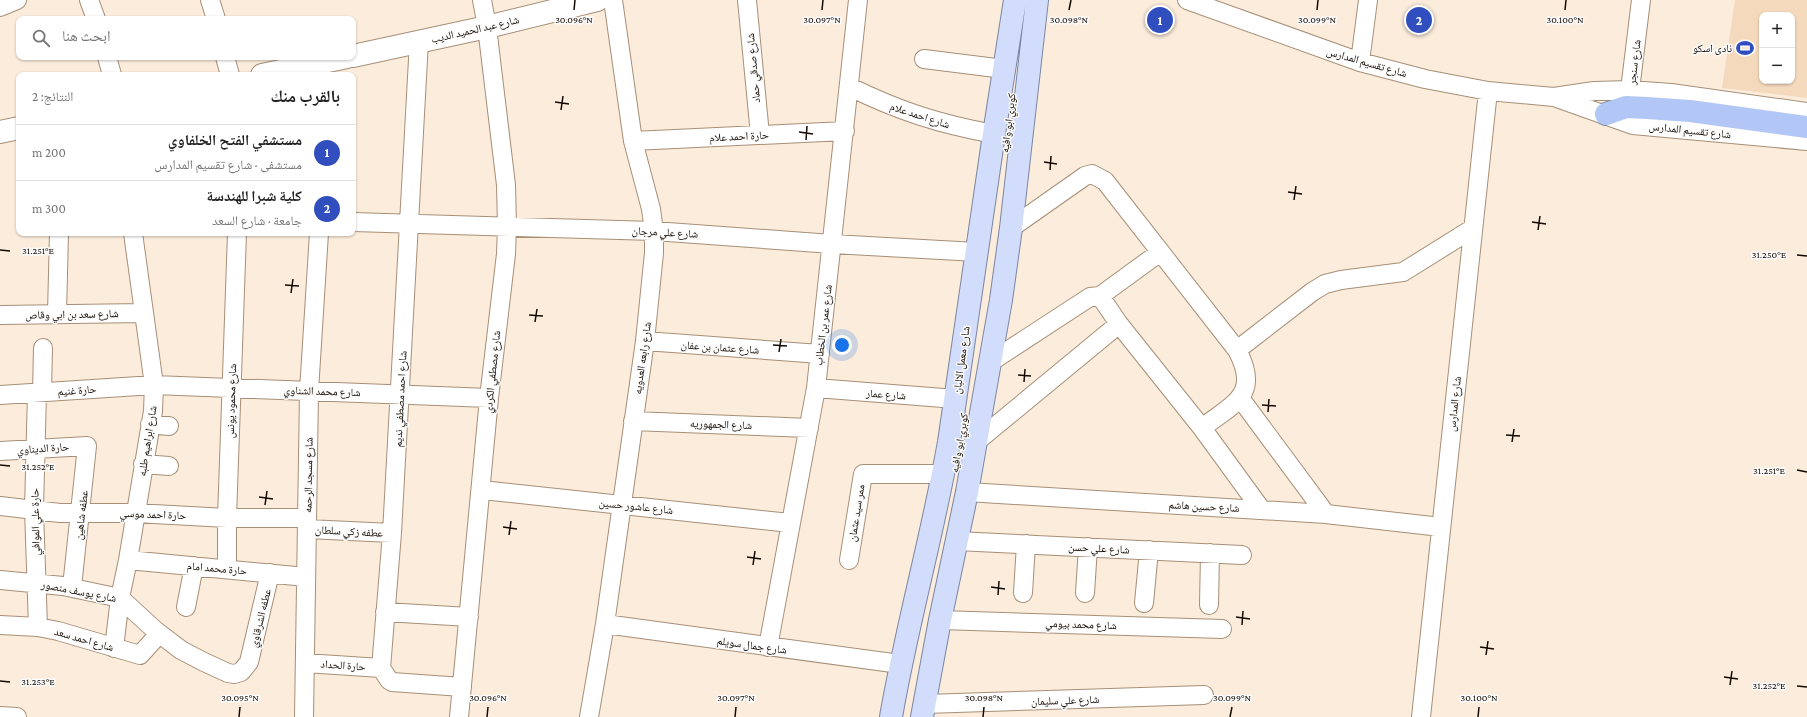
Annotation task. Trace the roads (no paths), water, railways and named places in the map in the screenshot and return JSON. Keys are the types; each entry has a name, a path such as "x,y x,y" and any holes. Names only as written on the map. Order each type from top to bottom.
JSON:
{"highway":[{"path":"1606,114 1626,107 1647,108 1690,111 1807,127"}],"main road":[{"name":"شارع معمل الالبان","path":"891,717 900,664 943,474 956,399 1015,0"},
{"name":"كوبري ابو وافيه","path":"904,717 949,501 964,415 994,237 1025,0"},
{"path":"923,710 967,492 1001,300 1011,228 1036,0"}],"street":[{"path":"0,7 17,0"},
{"path":"89,0 95,16"},
{"path":"210,0 215,16"},
{"name":"شارع مصطفي الكردي","path":"459,717 482,490 489,398 508,226 506,185 487,26 482,0"},
{"name":"شارع عبد الحميد الديب","path":"356,55 597,0"},
{"name":"شارع رابعه العدويه","path":"589,717 605,624 644,341 654,253 654,231 651,209 633,141 613,0"},
{"name":"شارع صدقي حماد","path":"747,0 760,135"},
{"name":"شارع عمر بن الخطاب","path":"768,647 816,388 850,87 858,0"},
{"name":"شارع تقسيم المدارس","path":"1188,0 1360,62 1426,79 1488,91 1554,97 1606,114 1633,125 1807,142"},
{"path":"1360,62 1368,0"},
{"name":"شارع سنجر","path":"1606,114 1630,90 1641,0"},
{"name":"شارع احمد مصطفي نديم","path":"381,668 392,533 419,41"},
{"path":"924,59 1004,69"},
{"path":"108,60 111,72"},
{"path":"226,60 229,72"},
{"path":"289,72 325,68 341,60"},
{"name":"شارع احمد علام","path":"850,87 886,104 924,118 994,134"},
{"name":"شارع تقسيم المدارس","path":"1554,97 1594,91 1630,90 1670,93 1807,112"},
{"name":"شارع المدارس","path":"1421,717 1472,229 1488,91"},
{"path":"0,132 16,129"},
{"name":"حارة احمد علام","path":"633,141 845,131"},
{"path":"1011,228 1085,176 1092,174 1105,181 1159,253 1237,350 1245,366 1247,378 1246,387 1240,398 1202,428"},
{"name":"شارع علي مرجان","path":"356,222 410,225 508,226 654,231 832,244 978,252"},
{"path":"1237,350 1312,292 1325,284 1340,280 1403,272 1472,229"},
{"path":"57,314 59,236"},
{"name":"شارع ابراهيم طلبه","path":"114,648 120,598 128,560 150,424 154,385 133,236"},
{"name":"شارع محمود يونس","path":"227,569 226,518 237,236"},
{"name":"شارع مسجد الرحمه","path":"304,717 309,391 319,236"},
{"path":"989,363 1090,297 1100,296 1159,253"},
{"path":"1100,296 1120,324 1202,428 1261,509"},
{"name":"شارع سعد بن ابي وقاص","path":"0,315 143,313"},
{"path":"976,442 1120,324"},
{"name":"شارع عثمان بن عفان","path":"644,341 820,354"},
{"name":"حارة علي الموافي","path":"38,627 34,510 35,449 43,348"},
{"name":"شارع محمد الشناوي","path":"154,385 489,398"},
{"name":"حارة غنيم","path":"0,395 154,385"},
{"name":"شارع عمار","path":"816,388 956,399"},
{"path":"1240,398 1326,514"},
{"name":"شارع الجمهوريه","path":"633,421 809,428"},
{"path":"150,424 169,426"},
{"name":"حارة الديناوي","path":"0,451 85,445"},
{"name":"عطفه شاهين","path":"72,588 88,448 85,445"},
{"path":"143,464 169,466"},
{"name":"ممر سيد عثمان","path":"849,560 863,474 943,474"},
{"name":"شارع عاشور حسين","path":"482,490 790,523"},
{"name":"شارع حسين هاشم","path":"967,492 1261,509 1326,514 1441,527"},
{"name":"حارة احمد موسي","path":"0,506 60,513 135,513 307,523"},
{"name":"عطفه زكي سلطان","path":"307,523 392,533"},
{"name":"شارع علي حسن","path":"957,541 1242,555"},
{"path":"1023,593 1026,544"},
{"path":"1085,593 1088,547"},
{"path":"1144,603 1149,550"},
{"path":"1209,605 1210,554"},
{"name":"حارة محمد امام","path":"128,560 306,577"},
{"path":"186,607 194,566"},
{"name":"عطفه الشرقاوي","path":"249,662 270,574"},
{"name":"شارع يوسف منصور","path":"0,580 72,588 120,598 159,634 181,650 228,673 234,674 241,672 249,662"},
{"path":"385,612 469,617"},
{"name":"شارع محمد بيومي","path":"940,620 1222,629"},
{"name":"شارع جمال سويلم","path":"605,624 900,664"},
{"name":"شارع احمد سعد","path":"0,625 38,627 58,631 140,655 159,634"},
{"name":"حارة الحداد","path":"305,663 381,668"},
{"path":"381,668 388,680 392,682 462,687"},
{"name":"شارع علي سليمان","path":"923,710 1204,695"},
{"path":"0,716 17,717"}],"place":[{"name":"مستشفي الفتح الخلفاوي","path":"1160,20"},
{"name":"كلية شبرا للهندسة","path":"1419,20"},
{"name":"نادى اسكو","path":"1745,48"}]}
